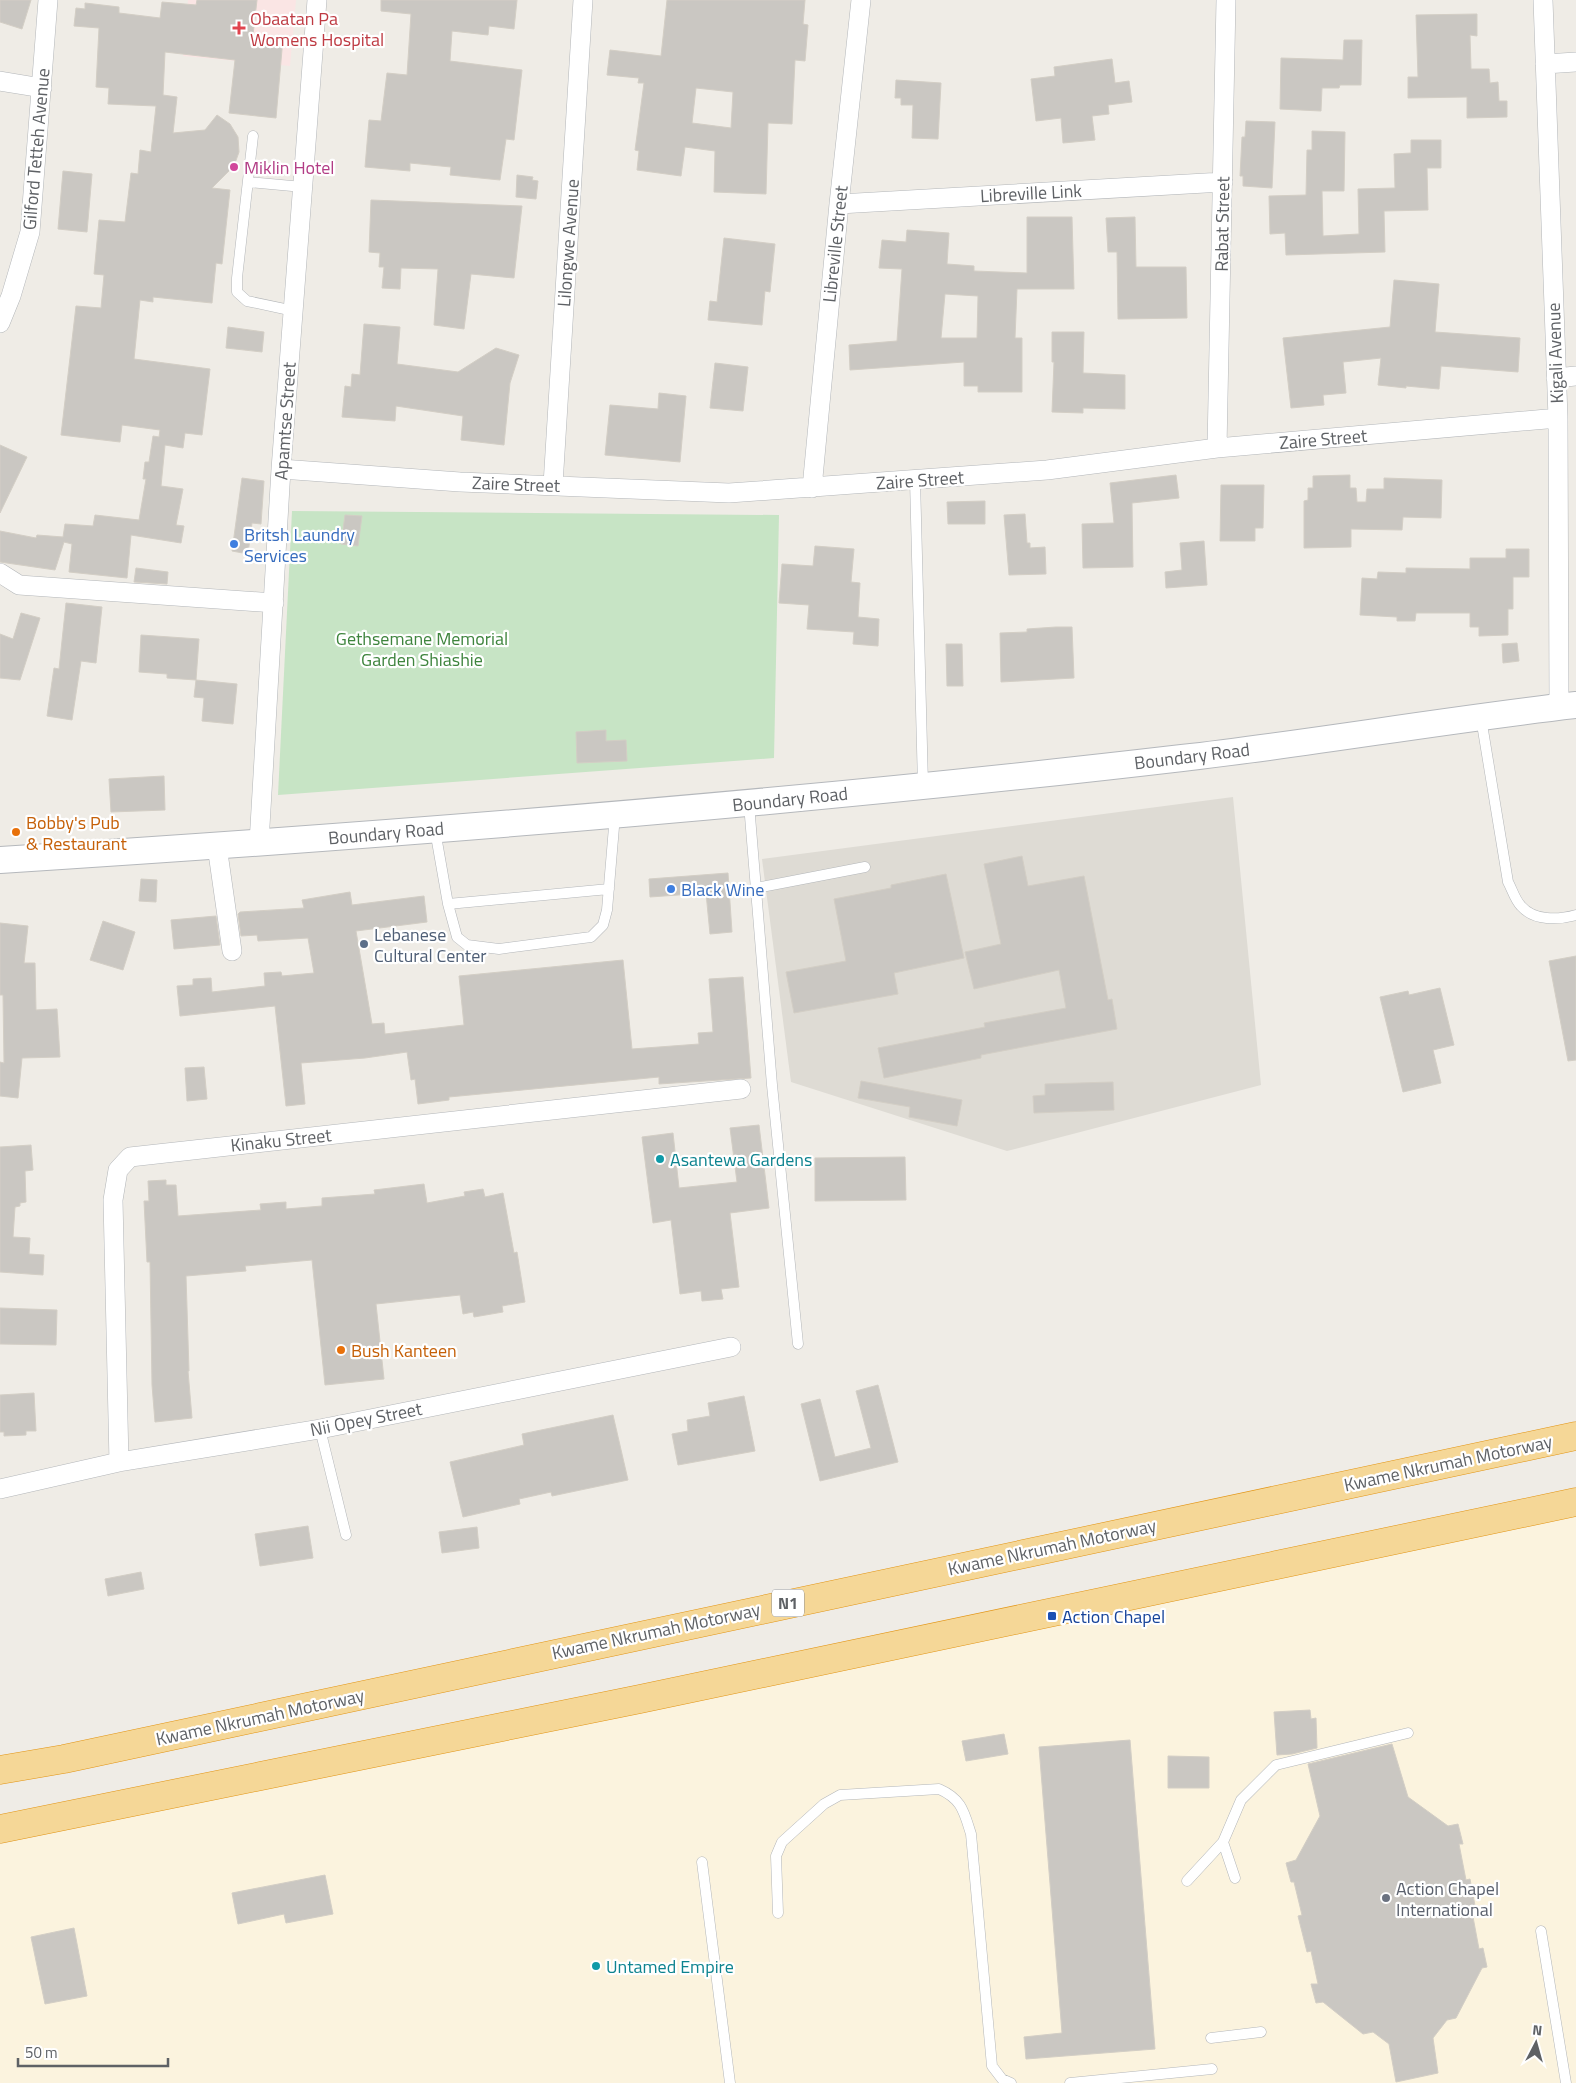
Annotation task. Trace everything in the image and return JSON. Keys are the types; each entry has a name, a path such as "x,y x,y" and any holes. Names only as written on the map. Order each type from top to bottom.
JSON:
{"highway":[{"name":"Kwame Nkrumah Motorway","path":"0,1770 74,1757 1576,1436"},
{"path":"0,1829 669,1693 1576,1502"}],"main road":[{"name":"Boundary Road","path":"0,860 259,843 749,804 1184,758 1568,706"}],"street":[{"name":"Gilford Tetteh Avenue","path":"0,324 5,296 30,232 48,0"},
{"name":"Apamtse Street","path":"259,843 281,468 317,0"},
{"name":"Lilongwe Avenue","path":"553,485 583,0"},
{"name":"Libreville Street","path":"812,488 839,204 861,0"},
{"name":"Rabat Street","path":"1217,448 1226,0"},
{"name":"Kigali Avenue","path":"1543,0 1568,706"},
{"path":"1545,64 1576,62"},
{"path":"0,81 42,88"},
{"name":"Libreville Link","path":"839,204 1223,182"},
{"path":"1556,378 1576,376"},
{"name":"Zaire Street","path":"281,468 460,482 728,492 812,488 1047,470 1217,448 1558,418"},
{"path":"0,573 19,586 274,603"},
{"path":"217,846 232,951"},
{"name":"Kinaku Street","path":"119,1462 112,1200 118,1170 130,1157 741,1089"},
{"name":"Nii Opey Street","path":"0,1489 119,1462 320,1429 731,1347"}],"lane":[{"path":"253,136 236,278 237,292 248,301 294,311"},
{"path":"248,182 303,187"},
{"path":"915,480 924,785"},
{"path":"1481,718 1508,882 1520,906 1532,915 1559,919 1576,915"},
{"path":"749,804 772,1085 798,1344"},
{"path":"435,829 448,904 457,937 467,945 499,949 590,937 602,925 608,910 616,815"},
{"path":"756,888 865,867"},
{"path":"448,904 609,889"},
{"path":"320,1429 346,1535"},
{"path":"1187,1881 1223,1842 1242,1800 1276,1765 1408,1733"},
{"path":"778,1912 776,1856 782,1842 824,1804 840,1795 939,1789 952,1794 963,1809 971,1834 992,2066 1005,2082"},
{"path":"1223,1842 1235,1878"},
{"path":"702,1862 730,2083"},
{"path":"1541,1931 1566,2083"},
{"path":"1212,2038 1260,2032"},
{"path":"1076,2083 1212,2069"}],"shaded area":[{"name":"Obaatan Pa Womens Hospital","path":"188,0 296,0 290,66 183,56"},
{"path":"1233,797 1261,1085 1007,1151 791,1082 762,859"},
{"path":"1576,1513 1576,2083 0,2083 0,1844 298,1780 1147,1607"}],"green space":[{"name":"Gethsemane Memorial Garden Shiashie","path":"292,511 779,515 774,758 278,795"}],"building":[{"path":"0,0 31,0 22,29 0,22"},
{"path":"197,0 257,0 253,35 283,38 276,118 229,113 235,60 165,52 163,95 177,97 173,133 205,130 217,115 230,124 238,137 239,152 234,166 212,188 230,190 222,264 216,263 212,303 153,297 153,302 140,300 134,359 210,369 202,435 185,433 183,448 165,445 161,486 183,489 176,525 184,526 181,543 131,535 127,578 69,572 72,544 64,542 55,570 0,562 0,531 36,538 37,535 63,537 65,524 93,526 95,515 139,520 146,479 143,479 145,462 149,462 153,436 159,437 160,430 122,425 120,442 61,435 76,306 101,308 104,275 94,274 99,220 125,222 131,173 138,174 140,150 151,152 156,106 108,104 109,88 96,87 99,28 74,26 76,8 85,9 85,3 119,7 119,13 160,18 162,2 196,5"},
{"path":"381,0 517,0 514,29 489,26 488,35 452,31 450,61 522,70 514,140 506,139 500,180 450,175 451,167 410,163 410,171 365,167 369,120 381,121 387,73 407,75 411,14 381,11"},
{"path":"667,0 805,0 803,24 808,25 805,61 795,60 792,124 768,123 766,194 714,192 715,151 685,147 681,176 637,170 639,151 635,150 644,83 638,83 639,78 607,75 610,50 661,56","holes":["696,88 733,92 731,128 692,123"]},
{"path":"1477,14 1477,36 1470,35 1471,69 1489,69 1490,83 1498,82 1499,101 1507,101 1507,117 1467,118 1467,97 1408,98 1408,77 1418,77 1416,15"},
{"path":"1344,40 1362,40 1361,85 1340,85 1339,88 1322,88 1321,111 1280,109 1281,58 1343,60"},
{"path":"1112,59 1115,83 1129,81 1132,102 1108,105 1109,114 1092,116 1095,140 1063,143 1061,118 1036,121 1031,79 1055,76 1054,67"},
{"path":"896,80 941,83 938,139 912,138 913,105 901,105 901,98 895,98"},
{"path":"1246,121 1275,122 1272,188 1243,186 1243,176 1240,176 1242,137 1245,137"},
{"path":"1312,131 1345,132 1344,191 1322,191 1323,236 1359,234 1358,189 1395,188 1394,154 1411,153 1411,140 1441,140 1441,168 1427,168 1428,210 1384,211 1385,252 1286,255 1285,233 1270,234 1269,196 1306,195 1307,150 1312,150"},
{"path":"63,171 92,174 87,232 58,229"},
{"path":"517,175 533,177 532,180 538,181 536,199 516,197"},
{"path":"371,200 522,206 514,278 471,274 464,329 434,325 438,269 401,268 400,289 382,288 384,267 379,267 380,253 369,252"},
{"path":"1027,217 1072,217 1074,289 1017,289 1015,338 1022,338 1022,392 978,392 978,386 964,386 964,362 850,370 849,345 897,341 902,269 879,268 882,240 906,242 907,230 949,233 947,264 974,266 974,271 1027,273","holes":["945,294 978,296 977,338 941,338"]},
{"path":"1135,217 1136,267 1186,267 1187,318 1118,319 1117,252 1108,252 1106,218"},
{"path":"724,238 775,244 770,292 765,291 762,325 708,320 710,301 717,302"},
{"path":"1394,280 1439,284 1435,332 1520,338 1518,372 1441,366 1439,389 1406,386 1406,388 1378,385 1381,358 1343,362 1346,393 1323,395 1324,405 1291,408 1283,338 1390,327"},
{"path":"364,324 400,327 397,364 458,372 496,348 519,355 510,383 504,445 461,440 463,416 396,406 395,421 342,417 345,386 351,387 352,374 360,375"},
{"path":"228,327 264,332 262,352 226,348"},
{"path":"1052,332 1084,332 1083,373 1125,375 1125,409 1083,408 1083,413 1052,412 1054,362 1052,362"},
{"path":"715,363 748,367 743,411 710,408"},
{"path":"659,393 686,396 680,462 605,455 610,405 658,409"},
{"path":"0,445 27,457 0,513"},
{"path":"1176,475 1179,498 1132,503 1133,567 1083,568 1082,524 1114,523 1110,483"},
{"path":"1350,475 1350,488 1356,488 1357,502 1366,502 1367,489 1384,489 1384,478 1442,480 1441,518 1403,517 1402,530 1351,529 1351,547 1304,548 1304,501 1308,500 1308,488 1313,488 1313,476"},
{"path":"242,478 264,481 261,524 252,523 248,554 232,551"},
{"path":"1221,485 1264,485 1263,528 1255,528 1255,541 1220,541"},
{"path":"985,501 985,524 948,524 947,502"},
{"path":"1025,514 1027,543 1030,543 1030,548 1045,547 1046,574 1009,575 1004,515"},
{"path":"345,515 362,516 358,546 341,544"},
{"path":"1204,541 1207,585 1166,588 1165,572 1182,570 1180,543"},
{"path":"815,546 854,549 851,582 860,583 858,617 879,619 878,646 853,644 854,632 807,629 809,605 779,603 782,564 813,566"},
{"path":"1506,549 1529,549 1529,577 1513,577 1513,609 1508,609 1508,635 1479,636 1479,627 1470,627 1470,613 1416,613 1415,621 1397,621 1397,617 1360,615 1362,578 1377,579 1378,572 1406,573 1406,568 1470,569 1470,558 1506,558"},
{"path":"136,568 168,572 167,584 134,582"},
{"path":"66,603 102,607 96,663 81,661 72,720 47,716 54,668 59,669"},
{"path":"21,613 40,618 20,680 0,678 0,634 13,639"},
{"path":"1072,627 1074,678 1001,682 1000,633 1027,632 1027,629"},
{"path":"141,635 199,639 196,680 167,678 167,674 139,672"},
{"path":"1517,643 1519,661 1503,663 1502,644"},
{"path":"946,644 962,644 963,686 947,686"},
{"path":"196,680 237,684 233,724 202,721 204,698 194,697"},
{"path":"606,730 606,741 626,740 627,761 577,763 576,732"},
{"path":"164,776 165,810 111,812 109,779"},
{"path":"1022,856 1028,886 1084,876 1108,1000 1112,999 1117,1029 981,1055 981,1058 884,1078 878,1048 985,1027 984,1023 1066,1008 1059,970 974,989 965,952 1001,944 984,864"},
{"path":"728,873 732,932 710,934 706,893 650,897 649,879"},
{"path":"946,874 964,958 894,973 898,994 794,1013 786,972 846,961 834,899 891,888 891,885"},
{"path":"141,879 157,880 156,902 139,901"},
{"path":"350,892 352,905 424,896 427,922 356,931 372,1024 384,1023 385,1034 464,1025 459,976 623,960 632,1049 699,1044 698,1033 713,1032 709,979 743,977 751,1078 659,1084 659,1077 449,1097 449,1100 418,1104 415,1079 411,1080 407,1052 365,1058 301,1063 305,1104 286,1106 275,1006 180,1016 177,986 193,985 193,979 211,978 212,992 265,986 264,973 281,972 282,976 314,973 308,938 258,941 257,935 241,936 238,914 240,912 304,908 302,900"},
{"path":"216,916 220,945 174,949 171,920"},
{"path":"103,921 135,932 123,970 90,960"},
{"path":"0,923 28,926 24,963 35,963 36,1010 57,1009 60,1057 22,1058 18,1098 0,1096 0,1062 4,1063 3,995 0,995"},
{"path":"1576,956 1576,1060 1568,1061 1549,961"},
{"path":"1440,988 1454,1045 1433,1050 1441,1083 1403,1092 1380,997 1408,991 1409,995"},
{"path":"204,1067 207,1099 187,1101 185,1068"},
{"path":"861,1081 962,1100 957,1126 909,1117 910,1107 858,1098"},
{"path":"1113,1082 1114,1110 1034,1113 1033,1096 1045,1095 1045,1084"},
{"path":"759,1125 769,1208 730,1213 739,1287 721,1289 723,1299 702,1301 701,1291 680,1294 671,1220 653,1223 642,1137 673,1133 679,1188 737,1182 730,1128"},
{"path":"31,1145 33,1170 25,1171 26,1202 20,1203 20,1206 15,1207 13,1237 30,1238 29,1254 44,1255 43,1275 0,1272 0,1147"},
{"path":"905,1157 906,1200 815,1201 815,1158"},
{"path":"166,1180 166,1185 176,1185 178,1216 261,1210 260,1204 286,1202 286,1209 322,1206 322,1198 375,1194 374,1190 424,1184 427,1203 465,1196 464,1192 483,1189 485,1197 503,1193 514,1253 517,1252 525,1302 502,1306 503,1312 474,1317 473,1312 463,1314 460,1295 376,1304 384,1379 325,1385 312,1260 245,1266 246,1271 186,1276 188,1371 192,1418 155,1422 152,1385 150,1262 147,1262 144,1201 149,1201 148,1181"},
{"path":"0,1308 57,1310 56,1345 0,1344"},
{"path":"878,1385 898,1462 820,1481 801,1404 820,1399 835,1457 871,1448 856,1391"},
{"path":"34,1393 36,1431 26,1431 26,1435 4,1436 4,1432 0,1432 0,1395"},
{"path":"744,1396 755,1451 678,1465 672,1434 688,1431 687,1420 710,1416 708,1403"},
{"path":"613,1415 628,1480 552,1496 551,1492 519,1499 520,1504 463,1517 450,1462 524,1445 522,1434"},
{"path":"308,1526 313,1558 260,1566 255,1534"},
{"path":"477,1527 479,1548 442,1553 439,1532"},
{"path":"141,1572 144,1589 108,1596 105,1579"},
{"path":"1310,1710 1311,1719 1316,1718 1317,1748 1292,1754 1277,1755 1274,1712"},
{"path":"1004,1734 1008,1754 966,1761 962,1741"},
{"path":"1130,1740 1155,2049 1026,2059 1024,2037 1062,2033 1039,1747"},
{"name":"Action Chapel International","path":"1392,1744 1408,1797 1448,1826 1458,1824 1463,1844 1459,1844 1466,1880 1470,1879 1477,1916 1473,1917 1479,1949 1483,1948 1487,1967 1482,1968 1456,2018 1447,2020 1433,2038 1438,2073 1396,2082 1389,2044 1373,2032 1363,2034 1323,2002 1316,2003 1311,1984 1318,1984 1311,1951 1307,1952 1298,1916 1302,1915 1294,1882 1291,1882 1286,1863 1296,1860 1320,1816 1308,1764"},
{"path":"1168,1756 1209,1757 1209,1788 1168,1788"},
{"path":"325,1875 333,1914 286,1923 284,1914 238,1924 232,1893"},
{"path":"74,1928 87,1996 45,2004 31,1937"}],"place":[{"name":"Obaatan Pa Womens Hospital","path":"239,28"},
{"name":"Miklin Hotel","path":"234,167"},
{"name":"Britsh Laundry Services","path":"234,544"},
{"name":"Bobby's Pub & Restaurant","path":"16,832"},
{"name":"Black Wine","path":"671,889"},
{"name":"Lebanese Cultural Center","path":"364,944"},
{"name":"Asantewa Gardens","path":"660,1159"},
{"name":"Bush Kanteen","path":"341,1350"},
{"name":"Action Chapel","path":"1052,1616"},
{"name":"Action Chapel International","path":"1386,1898"},
{"name":"Untamed Empire","path":"596,1966"}]}
